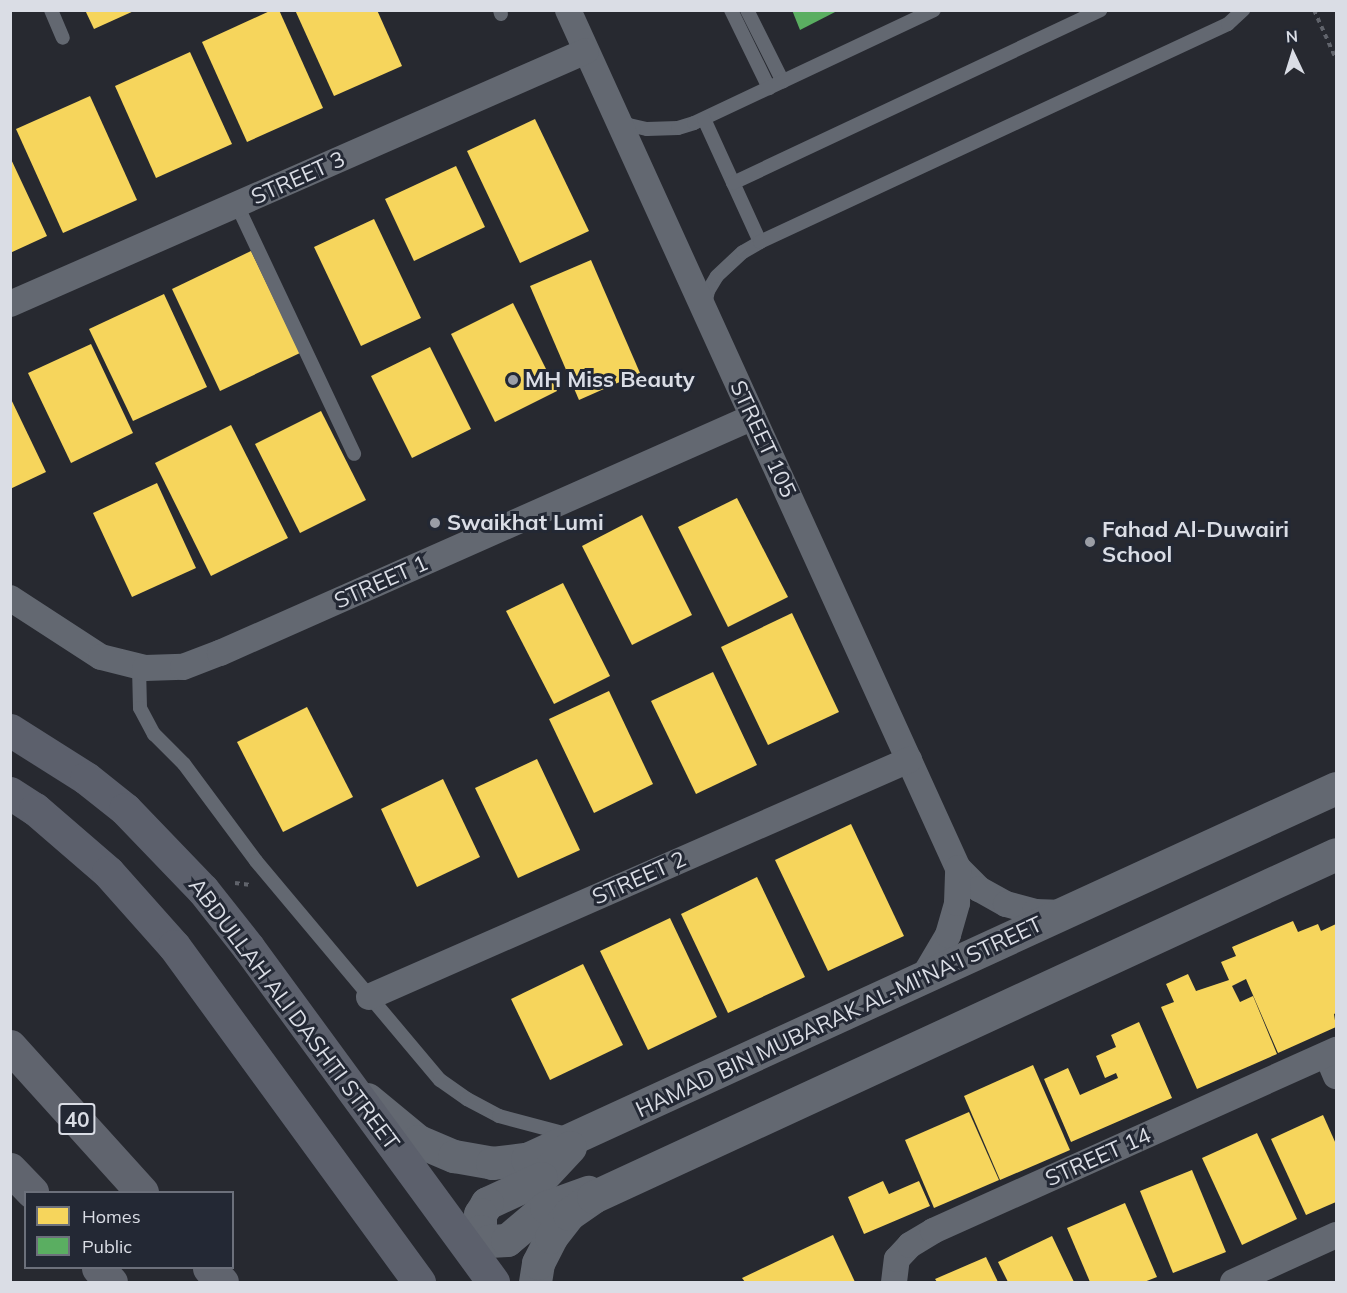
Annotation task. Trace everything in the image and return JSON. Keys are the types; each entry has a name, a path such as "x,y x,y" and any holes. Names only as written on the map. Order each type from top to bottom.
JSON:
{"highway":[{"name":"40","path":"10,1046 141,1191"},
{"path":"10,1169 31,1191"},
{"path":"99,1269 111,1282"},
{"path":"210,1269 222,1282"}],"main road":[{"name":"ABDULLAH ALI DASHTI STREET","path":"10,730 78,772 117,803 161,844 194,881 248,947 493,1282"},
{"path":"10,793 69,837 108,872 174,946 419,1282"}],"street":[{"name":"STREET 105","path":"568,10 958,868 979,889 1006,904 1035,912 1065,913"},
{"name":"STREET 3","path":"10,304 586,51"},
{"name":"STREET 1","path":"10,598 101,657 139,667 164,669 200,662 753,417"},
{"name":"STREET 2","path":"369,997 909,760"},
{"name":"HAMAD BIN MUBARAK AL-MI'NA'I STREET","path":"348,1082 418,1141 463,1158 492,1163 511,1162 541,1154 1336,788"},
{"path":"535,1282 544,1248 569,1214 593,1197 1336,854"},
{"name":"STREET 105","path":"922,979 941,951 954,920 958,868"},
{"name":"STREET 14","path":"894,1282 897,1259 910,1245 933,1231 1333,1060"},
{"path":"580,1137 541,1178 487,1203 479,1219 483,1236 492,1241 507,1240 535,1214 552,1204 624,1182"},
{"path":"1233,1282 1336,1235"}],"lane":[{"path":"51,10 63,38"},
{"path":"731,10 769,88"},
{"path":"747,10 783,82"},
{"path":"616,117 629,125 647,129 678,128 704,119 934,10"},
{"path":"733,183 1100,10"},
{"path":"704,310 708,291 717,276 736,257 760,242 1228,24 1243,10"},
{"path":"704,119 760,242"},
{"path":"237,205 354,454"},
{"path":"139,667 138,695 147,724 184,764 279,888 440,1080 467,1099 499,1116 580,1137"}],"path":[{"path":"1314,10 1336,59"},
{"path":"232,882 279,888"}],"building: Homes":[{"path":"85,10 136,10 94,29"},
{"path":"272,10 279,10 323,108 247,142 202,42"},
{"path":"295,10 377,10 402,66 334,96"},
{"path":"190,52 232,144 156,178 115,86"},
{"path":"90,96 137,200 63,233 16,129"},
{"path":"535,119 589,231 520,263 467,151"},
{"path":"10,157 47,236 10,253"},
{"path":"456,166 485,227 414,261 385,199"},
{"path":"374,219 421,318 361,346 314,247"},
{"path":"251,251 300,353 220,391 172,289"},
{"path":"591,260 640,373 579,400 530,286"},
{"path":"164,294 207,387 133,421 89,329"},
{"path":"513,303 557,391 495,422 451,334"},
{"path":"91,344 133,433 71,463 28,373"},
{"path":"430,347 471,429 412,458 371,376"},
{"path":"10,397 46,472 10,489"},
{"path":"321,411 366,500 300,533 255,444"},
{"path":"231,425 288,538 211,576 155,463"},
{"path":"157,483 196,568 132,597 93,513"},
{"path":"737,498 788,597 728,627 678,527"},
{"path":"642,515 692,615 632,645 582,546"},
{"path":"563,583 610,676 554,704 506,611"},
{"path":"792,613 839,712 768,745 721,647"},
{"path":"713,672 757,765 696,794 651,701"},
{"path":"609,691 653,784 594,813 549,719"},
{"path":"307,707 353,797 283,832 237,742"},
{"path":"537,759 580,850 518,878 475,788"},
{"path":"443,779 480,857 417,887 381,809"},
{"path":"851,824 904,936 828,971 775,860"},
{"path":"757,877 805,977 728,1013 681,914"},
{"path":"670,918 717,1017 648,1050 600,951"},
{"path":"1293,921 1298,932 1318,924 1321,931 1336,924 1336,1013 1334,1014 1336,1027 1278,1053 1246,979 1232,986 1240,1002 1253,996 1277,1054 1197,1089 1161,1007 1174,1002 1166,984 1188,974 1196,991 1229,980 1221,962 1236,956 1232,947"},
{"path":"583,964 623,1045 550,1080 511,999"},
{"path":"1139,1022 1172,1098 1071,1142 1044,1079 1068,1068 1080,1095 1118,1078 1116,1073 1105,1078 1096,1056 1116,1047 1111,1035"},
{"path":"1033,1065 1070,1150 1000,1180 964,1096"},
{"path":"969,1112 999,1180 934,1208 905,1140"},
{"path":"1323,1115 1336,1144 1336,1202 1306,1215 1271,1139"},
{"path":"1257,1133 1297,1219 1242,1245 1202,1158"},
{"path":"1192,1170 1226,1252 1173,1273 1140,1191"},
{"path":"883,1181 889,1194 919,1181 930,1206 864,1234 848,1197"},
{"path":"1125,1203 1157,1277 1144,1282 1090,1282 1067,1228"},
{"path":"833,1235 855,1282 745,1282 742,1278"},
{"path":"1052,1236 1074,1282 1008,1282 998,1262"},
{"path":"986,1257 998,1282 937,1282 935,1279"}],"building: Public":[{"path":"792,10 839,10 800,30"}],"place":[{"name":"MH Miss Beauty","path":"513,380"},
{"name":"Swaikhat Lumi","path":"435,523"},
{"name":"Fahad Al-Duwairi School","path":"1090,542"}]}
